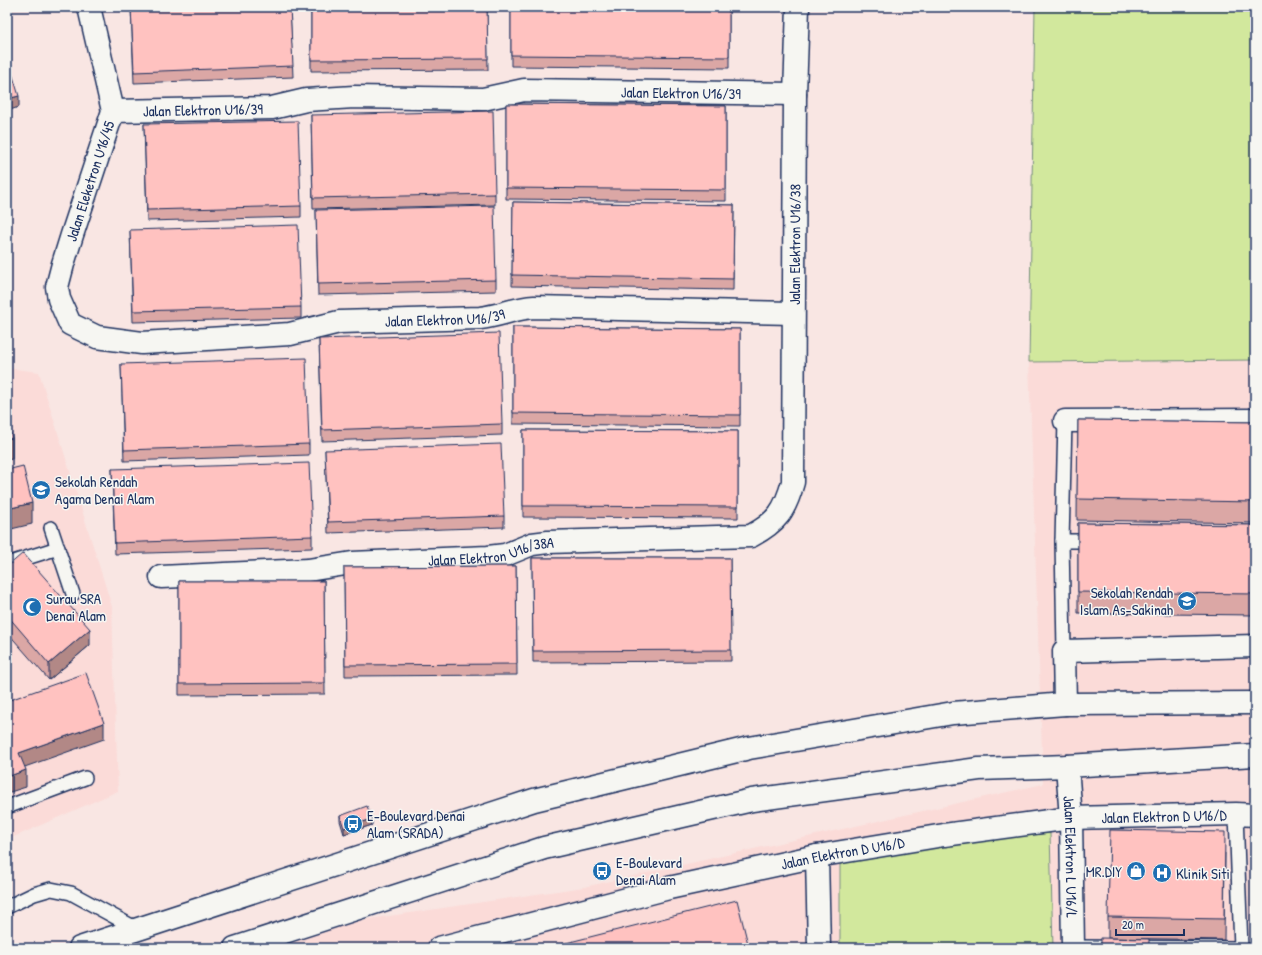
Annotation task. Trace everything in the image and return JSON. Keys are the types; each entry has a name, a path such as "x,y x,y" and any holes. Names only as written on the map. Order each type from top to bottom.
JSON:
{"street":[{"name":"Jalan Eleketron U16/45","path":"89,7 113,112 62,264 58,287 59,299 70,324 97,337"},
{"name":"Jalan Elektron U16/38","path":"793,482 794,94 798,7"},
{"name":"Jalan Elektron U16/39","path":"113,112 272,108 306,100 354,97 483,99 524,90 794,94"},
{"name":"Jalan Elektron U16/39","path":"97,337 142,343 290,334 339,322 480,318 494,316 521,308 534,307 793,313"},
{"path":"1065,421 1255,420"},
{"name":"Jalan Elektron U16/38A","path":"160,577 308,570 352,563 488,557 505,555 532,544 548,542 751,536 767,528 777,518 788,499 793,482"},
{"path":"1065,704 1064,651 1255,646"},
{"path":"80,948 534,800 749,748 953,713 1065,704 1255,703"},
{"path":"235,948 544,848 752,800 979,769 1068,766 1255,755"},
{"name":"Jalan Elektron L U16/L","path":"1068,766 1071,818 1073,947"},
{"name":"Jalan Elektron D U16/D","path":"439,948 670,888 817,856 944,835 1071,818 1245,815"},
{"path":"817,856 819,948"}],"lane":[{"path":"1064,651 1062,541 1065,421"},
{"path":"51,528 73,594"},
{"path":"1062,541 1108,541"},
{"path":"7,564 58,548"},
{"path":"7,807 85,778"},
{"path":"1073,947 1241,948 1245,815"},
{"path":"7,907 34,894 51,889 71,893 138,929"}],"shaded area":[{"path":"1255,360 1255,948 268,948 316,927 584,887 1043,784 1029,362"},
{"name":"Sekolah Rendah Agama Denai Alam","path":"7,368 39,372 112,607 118,791 7,840"}],"green space":[{"path":"1035,7 1255,7 1255,360 1029,362"},
{"path":"1050,833 1053,948 840,948 840,855"}],"building":[{"path":"131,7 290,7 293,66 134,72"},
{"path":"311,7 487,7 488,59 311,60"},
{"path":"511,7 729,7 729,57 511,55"},
{"path":"7,57 19,96 7,99"},
{"path":"506,104 726,106 726,190 506,188"},
{"path":"493,111 495,194 313,198 311,115"},
{"path":"298,121 301,206 147,210 144,124"},
{"path":"513,202 734,205 733,279 512,275"},
{"path":"494,206 496,280 318,284 316,210"},
{"path":"298,225 301,307 133,311 130,230"},
{"path":"513,327 740,329 740,415 513,413"},
{"path":"499,333 502,424 322,430 319,339"},
{"path":"306,358 309,444 124,450 121,364"},
{"path":"7,419 12,438 7,439"},
{"path":"1078,420 1255,422 1255,502 1077,499"},
{"path":"523,430 738,431 738,507 523,506"},
{"path":"501,444 504,516 328,522 325,450"},
{"path":"309,463 312,536 115,543 112,469"},
{"path":"23,466 32,503 7,509 7,470"},
{"path":"1078,523 1255,525 1255,594 1078,592"},
{"name":"Surau SRA Denai Alam","path":"23,553 90,629 49,664 7,615 7,567"},
{"path":"532,558 730,558 731,650 533,651"},
{"path":"516,566 517,664 345,665 344,567"},
{"path":"179,581 324,581 325,683 179,684"},
{"path":"86,673 104,723 19,753 26,770 7,777 7,701"},
{"path":"367,806 372,819 344,828 340,816"},
{"path":"1252,821 1255,821 1255,948 1253,948"},
{"path":"1110,830 1225,832 1224,919 1108,917"},
{"path":"737,900 749,948 559,948 558,945"},
{"path":"1101,938 1149,939 1149,948 1101,948"}],"place":[{"name":"Sekolah Rendah Agama Denai Alam","path":"41,490"},
{"name":"Sekolah Rendah Islam As-Sakinah","path":"1187,601"},
{"name":"Surau SRA Denai Alam","path":"32,607"},
{"name":"E-Boulevard Denai Alam (SRADA)","path":"353,824"},
{"name":"E-Boulevard Denai Alam","path":"602,871"},
{"name":"MR.DIY","path":"1136,871"},
{"name":"Klinik Siti","path":"1162,873"}]}
